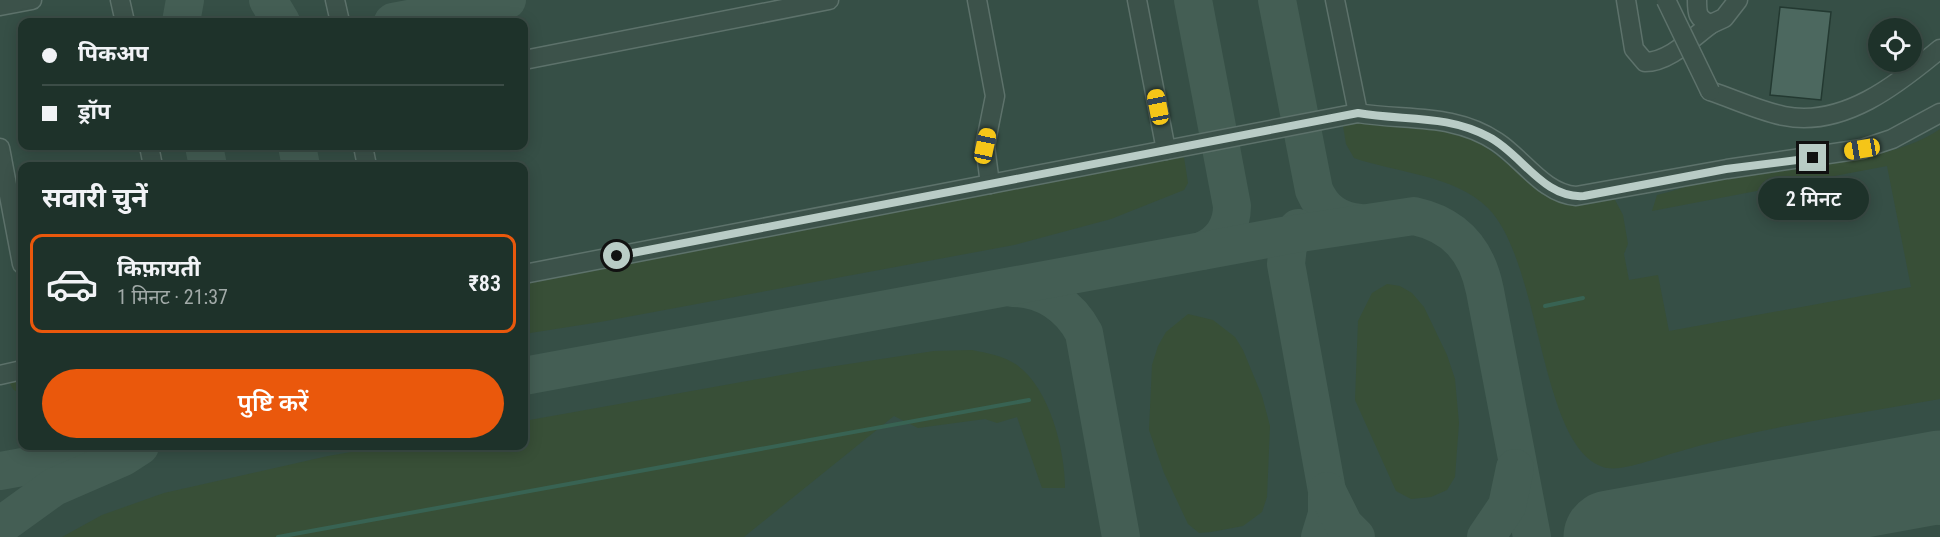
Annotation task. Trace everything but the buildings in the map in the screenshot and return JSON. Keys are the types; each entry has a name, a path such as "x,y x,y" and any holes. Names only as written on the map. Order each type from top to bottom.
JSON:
{"street":[{"path":"0,6 32,0"},
{"path":"120,0 123,18"},
{"path":"335,0 339,18"},
{"path":"528,59 829,0"},
{"path":"976,0 995,96 985,146 990,184"},
{"path":"1137,0 1166,150"},
{"path":"1335,0 1358,113"},
{"path":"1626,0 1632,43 1645,62 1654,62 1666,57 1711,24 1724,18 1738,0"},
{"path":"1666,0 1710,91 1785,117 1832,116 1877,96 1940,49"},
{"path":"1697,0 1697,13 1701,21 1711,24"},
{"path":"528,273 1358,113 1423,117 1462,124 1509,149 1555,192 1576,196 1726,169 1862,149 1900,135 1940,113"},
{"path":"0,148 18,243"},
{"path":"0,375 18,371"}],"shaded area":[{"path":"0,0 1940,0 1940,537 0,537"},
{"path":"1342,120 1404,124 1450,131 1479,143 1548,196 1561,202 1583,205 1614,198 1623,215 1628,244 1624,254 1629,280 1658,275 1669,331 1911,287 1887,166 1652,211 1657,195 1736,175 1861,158 1891,151 1940,129 1940,399 1739,436 1628,467 1603,467 1582,452 1566,425 1553,390 1520,269 1506,234 1488,208 1459,188 1425,176 1354,158 1346,144"},
{"path":"1183,151 1188,183 1184,190 1111,219 1014,245 528,333 528,278"},
{"path":"1387,284 1400,286 1412,293 1424,307 1447,355 1455,379 1459,423 1455,477 1447,490 1431,497 1411,499 1396,491 1355,400 1358,321 1372,293"},
{"path":"1188,314 1213,320 1235,337 1243,350 1262,396 1270,426 1267,497 1262,512 1243,526 1199,533 1188,524 1164,473 1149,430 1152,365 1158,346 1166,332"},
{"path":"972,350 995,355 1017,365 1029,376 1047,404 1059,439 1065,488 1042,488 1017,417 997,423 985,419 918,428 894,416 744,537 62,537 102,515 164,493 328,456 363,450 528,450 528,420 809,370 934,351"},
{"path":"18,377 18,393 13,389 7,379"}],"waterway":[{"path":"1545,306 1583,298"},
{"path":"278,537 1029,400"}],"taxiway":[{"path":"182,18 185,0"},
{"path":"268,0 279,18"},
{"path":"414,18 507,0"},
{"path":"1193,0 1232,206 1228,227 1215,244 1202,251"},
{"path":"1277,0 1314,190 1322,204 1332,214 1360,223"},
{"path":"205,150 207,162"},
{"path":"298,150 300,162"},
{"path":"528,375 1294,234 1414,216 1428,220 1452,233 1470,252 1481,276 1532,537"},
{"path":"1298,228 1288,246 1286,264 1327,491 1327,514 1320,537"},
{"path":"1012,288 1035,291 1055,300 1064,307 1084,333 1121,537"},
{"path":"0,526 54,487 123,457 134,450"},
{"path":"0,471 94,454"},
{"path":"1486,537 1507,506 1515,468"},
{"path":"1871,490 1906,494 1923,498 1940,506"},
{"path":"1327,491 1344,525 1356,537"}],"runway":[{"path":"1610,537 1940,477"}],"route":[{"path":"617,256 1358,113 1423,117 1462,124 1509,149 1555,192 1569,196 1584,196 1726,169 1813,158"}]}
